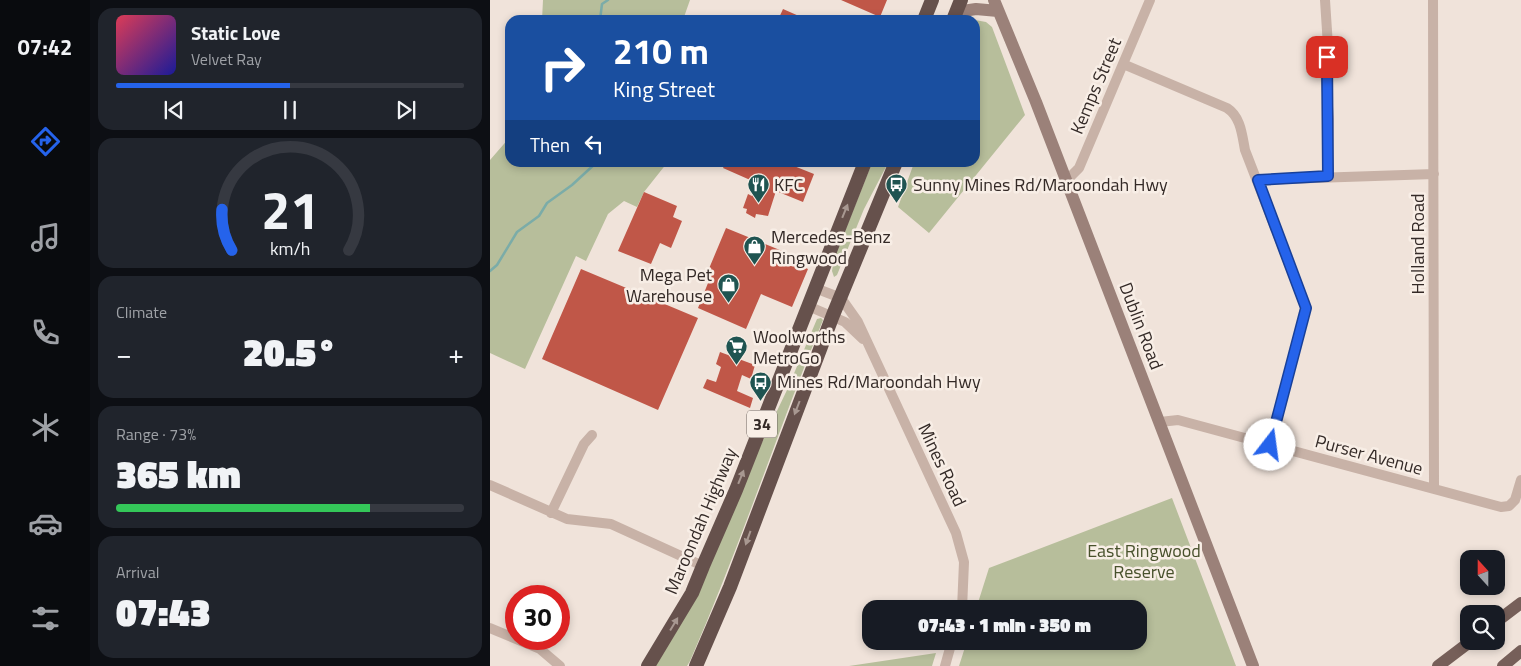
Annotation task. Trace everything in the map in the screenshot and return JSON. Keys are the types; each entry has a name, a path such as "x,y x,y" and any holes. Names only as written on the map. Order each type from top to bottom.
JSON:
{"highway":[{"path":"926,15 932,0"},
{"name":"Maroondah Highway","path":"648,666 687,602 704,566 862,167"},
{"name":"34","path":"696,666 730,587 833,315 894,167"}],"main road":[{"path":"956,11 996,5"},
{"name":"Dublin Road","path":"996,5 1160,422 1253,666"},
{"path":"1505,615 1521,603"},
{"path":"1438,666 1460,649"},
{"path":"1503,666 1521,651"}],"street":[{"name":"Kemps Street","path":"1066,181 1079,168 1150,0"},
{"path":"1325,0 1328,176"},
{"name":"Holland Road","path":"1433,0 1434,489"},
{"path":"1123,64 1234,113 1239,123 1245,150 1306,308 1270,445"},
{"path":"1258,180 1328,176 1434,174"},
{"path":"815,288 841,298"},
{"name":"Mines Road","path":"841,298 858,322 956,533 964,562 962,600"},
{"name":"Mines Road","path":"808,306 833,315 849,324 866,341"},
{"name":"Purser Avenue","path":"1160,422 1178,420 1501,507 1512,504 1521,480"},
{"path":"551,513 584,444 592,435"},
{"path":"490,485 567,519 611,524 704,566"},
{"path":"490,628 540,649 560,666"},
{"path":"945,666 949,650"}],"green space":[{"path":"543,0 690,0 685,15 542,15"},
{"path":"980,21 986,22 992,27 1025,115 929,233 898,207 913,167 980,167"},
{"path":"505,143 505,167 664,167 644,192 637,207 624,201 608,214 586,261 576,256 525,369 490,353 490,160"},
{"path":"870,167 886,167 864,209 837,275 834,277 832,271 834,258"},
{"path":"821,318 823,320 708,619 690,661 687,666 655,666 787,390 817,319"},
{"name":"East Ringwood Reserve","path":"1172,498 1236,666 959,666 964,650 1147,650 1147,600 979,600 989,568"},
{"path":"936,653 932,666 849,666"}],"building":[{"path":"841,0 887,0 881,15 875,15"},
{"path":"783,9 797,15 780,15"},
{"path":"796,167 814,174 803,202 776,191 768,216 756,214 755,218 746,213 747,209 743,208 748,194 752,196 757,183 723,168"},
{"path":"644,192 677,206 673,217 682,221 671,248 660,243 651,264 618,251"},
{"name":"Mercedes-Benz Ringwood","path":"726,228 797,257 795,263 808,269 792,307 761,294 746,329 698,308 712,273 708,271"},
{"path":"581,269 698,318 658,410 542,359"},
{"path":"720,352 755,365 751,379 742,375 737,391 753,398 750,408 703,388 707,379 716,382 721,367 716,364"}],"waterway":[{"path":"601,15 602,4 608,0"},
{"path":"490,271 497,265 517,232 539,216 547,203 572,185 592,167"}],"place":[{"name":"KFC","path":"758,204"},
{"name":"Sunny Mines Rd/Maroondah Hwy","path":"897,204"},
{"name":"Mercedes-Benz Ringwood","path":"755,266"},
{"name":"Mega Pet Warehouse","path":"728,304"},
{"name":"Woolworths MetroGo","path":"737,366"},
{"name":"Mines Rd/Maroondah Hwy","path":"761,401"}],"route":[{"path":"1270,445 1306,308 1258,180 1328,176 1327,57"}]}
